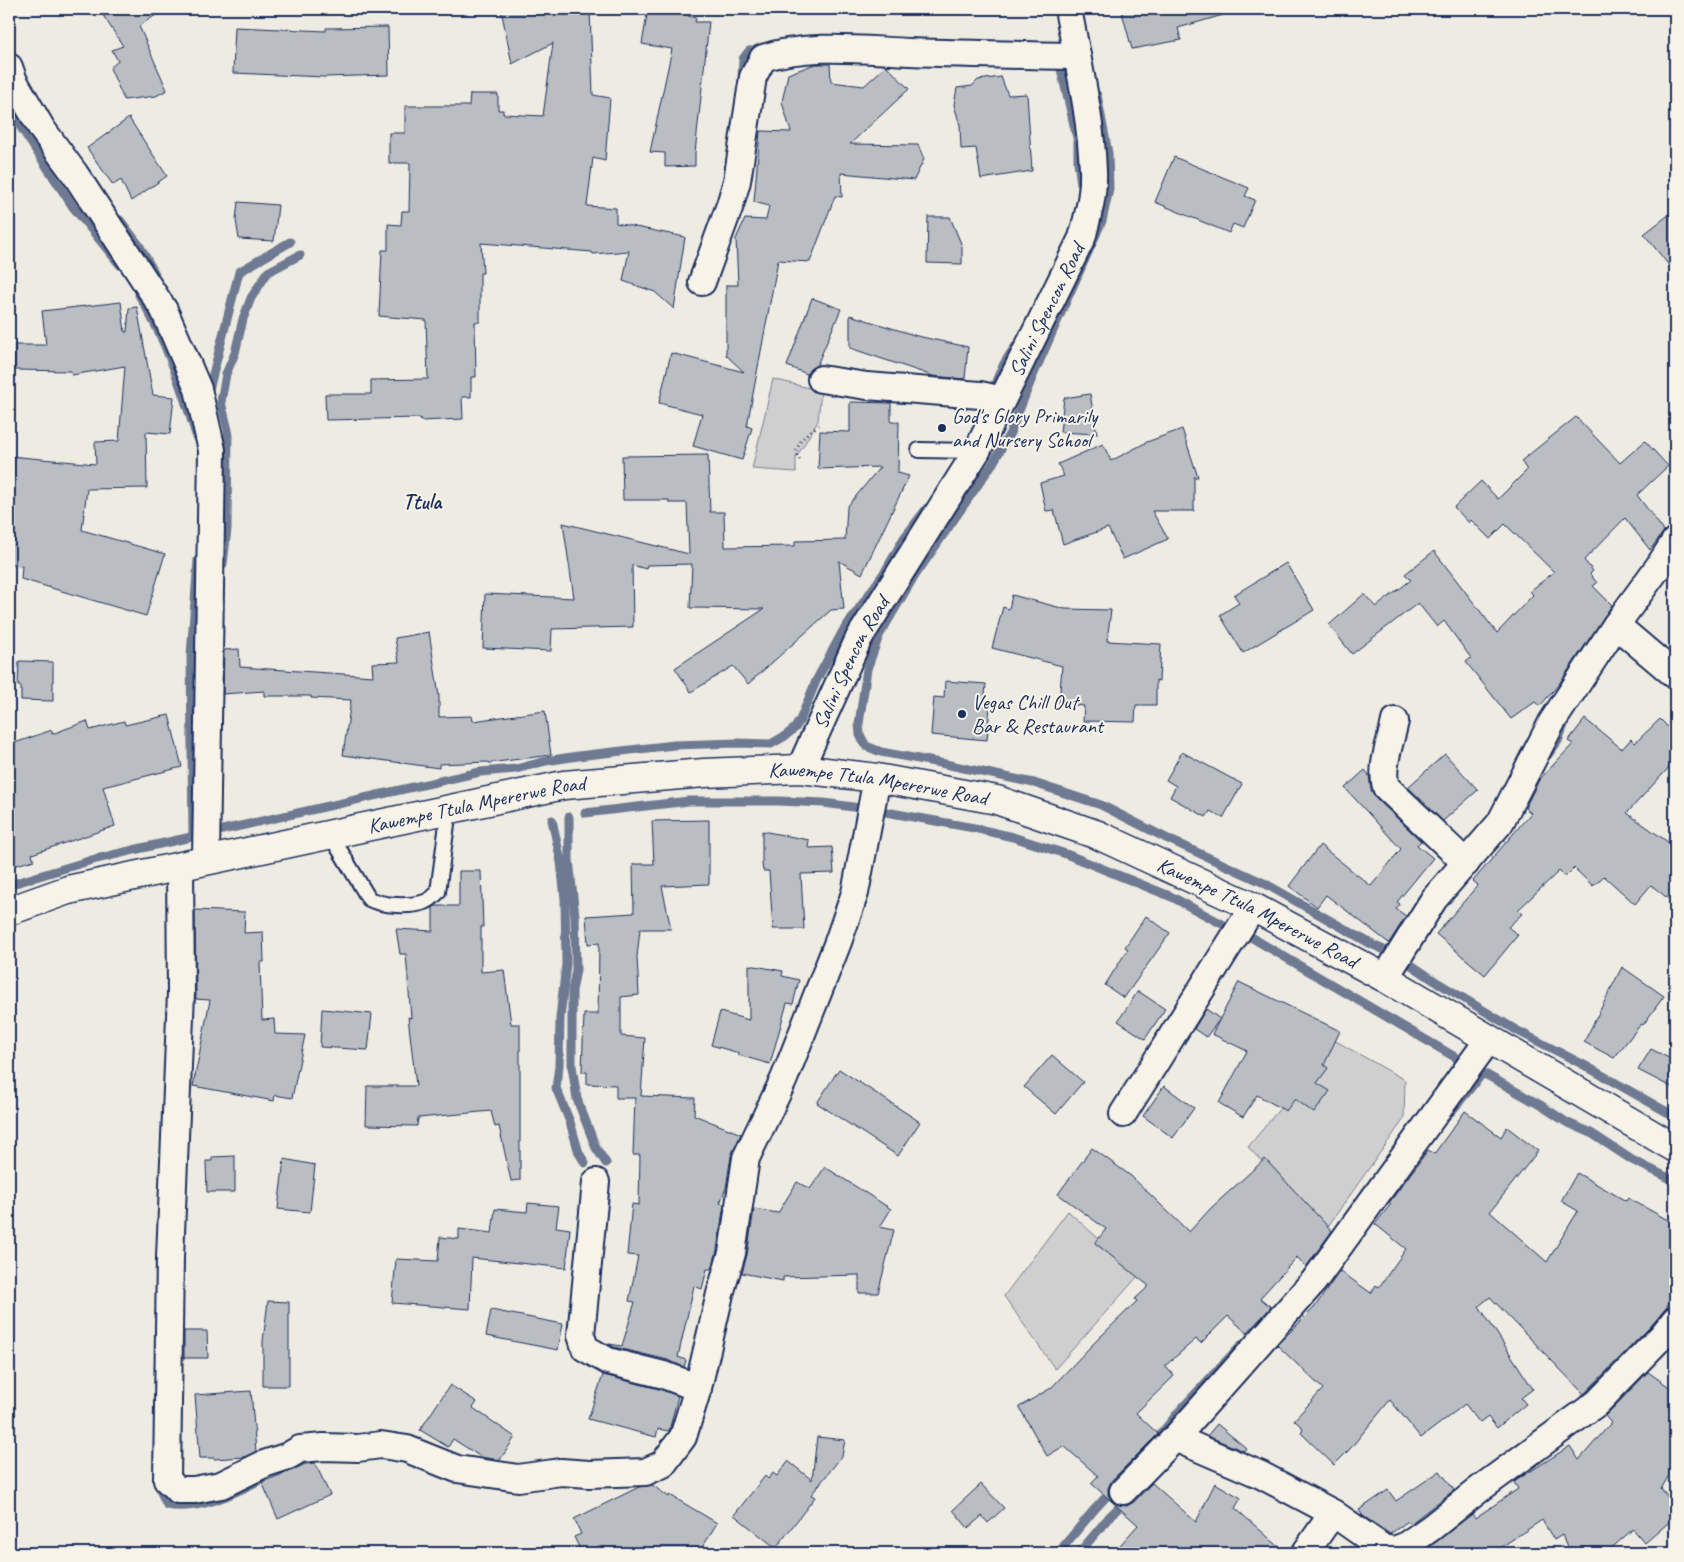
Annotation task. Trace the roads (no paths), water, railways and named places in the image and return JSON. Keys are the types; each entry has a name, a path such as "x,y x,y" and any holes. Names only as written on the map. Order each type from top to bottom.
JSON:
{"street":[{"name":"Salini Spencon Road","path":"800,769 859,638 977,451 1082,238 1090,207 1093,172 1086,108 1068,9"},
{"path":"702,282 737,181 753,77 763,58 782,52 833,49 1077,56"},
{"path":"10,78 42,129 75,174 164,310 198,389 212,450 206,861"},
{"path":"821,379 866,386 980,395 1002,400"},
{"path":"1385,978 1434,899 1500,823 1552,722 1616,625 1675,541"},
{"path":"1616,625 1675,675"},
{"path":"1395,721 1384,770 1386,787 1466,863"},
{"name":"Kawempe Ttula Mpererwe Road","path":"9,911 68,890 564,784 704,773 800,769 876,778 997,800 1098,835 1253,908 1385,978 1675,1148"},
{"path":"180,866 181,993 170,1257 169,1451 167,1480 178,1490 194,1490 221,1485 300,1449 324,1447 358,1448 380,1445 407,1449 457,1469 518,1478 561,1472 588,1474 645,1472 663,1464 683,1437 698,1388 720,1294 732,1253 746,1158 784,1079 838,942 855,893 876,778"},
{"path":"1123,1114 1253,908"},
{"path":"1123,1491 1175,1438 1314,1282 1489,1039"},
{"path":"596,1182 581,1335 585,1348 608,1361 664,1375 698,1388"},
{"path":"1175,1438 1253,1472 1332,1513 1383,1548 1394,1550 1405,1546 1432,1527 1481,1488 1597,1403 1675,1320"},
{"path":"1304,1553 1332,1513"}],"lane":[{"path":"919,450 977,451"},
{"path":"330,834 369,899 386,905 427,902 438,892 449,809"}],"waterway":[{"path":"9,48 15,64"},
{"path":"742,79 743,59 749,51 764,50"},
{"path":"1054,63 1060,65 1078,142 1081,184"},
{"path":"1097,95 1108,153 1109,189 1102,221 1032,378 1010,433 993,463 912,580 879,636 867,669 859,724 860,735 866,746 881,752 1034,783 1101,805 1168,839 1264,883 1373,945 1391,953 1394,948"},
{"path":"9,109 73,207 120,265"},
{"path":"120,220 139,245 155,274"},
{"path":"209,390 239,272 290,242"},
{"path":"223,564 227,529 228,430 221,402 226,374 235,353 243,319 251,298 268,272 300,255"},
{"path":"139,295 165,347 197,438"},
{"path":"991,396 1002,368 1018,343"},
{"path":"9,885 92,860 142,848 480,772 516,769 546,761 578,756 674,745 771,744 795,728 816,681 843,631 886,570 904,538 927,508"},
{"path":"193,836 191,655 198,560"},
{"path":"1548,755 1558,741 1564,725"},
{"path":"585,813 689,801 824,803 974,828 1013,837 1066,854 1172,897 1224,925 1239,930 1542,1106 1566,1122 1591,1133 1632,1160 1675,1181"},
{"path":"569,817 569,859 575,916 576,970 572,991 572,1066 577,1099 596,1148 606,1163"},
{"path":"552,820 561,862 565,899 566,964 560,1018 559,1066 556,1088 570,1122 579,1153 585,1163"},
{"path":"1407,956 1404,960 1516,1030 1584,1065 1674,1116"},
{"path":"1451,1112 1483,1073"},
{"path":"1150,1447 1182,1408 1241,1345"},
{"path":"161,1483 161,1492 167,1505 190,1506 214,1500 258,1481"},
{"path":"1058,1553 1117,1485"},
{"path":"1079,1553 1110,1516 1131,1496"}],"place":[{"name":"God's Glory Primarily and Nursery School","path":"942,428"},
{"name":"Vegas Chill Out Bar & Restaurant","path":"962,714"}],"district":[{"name":"Ttula","path":"422,502"}]}
